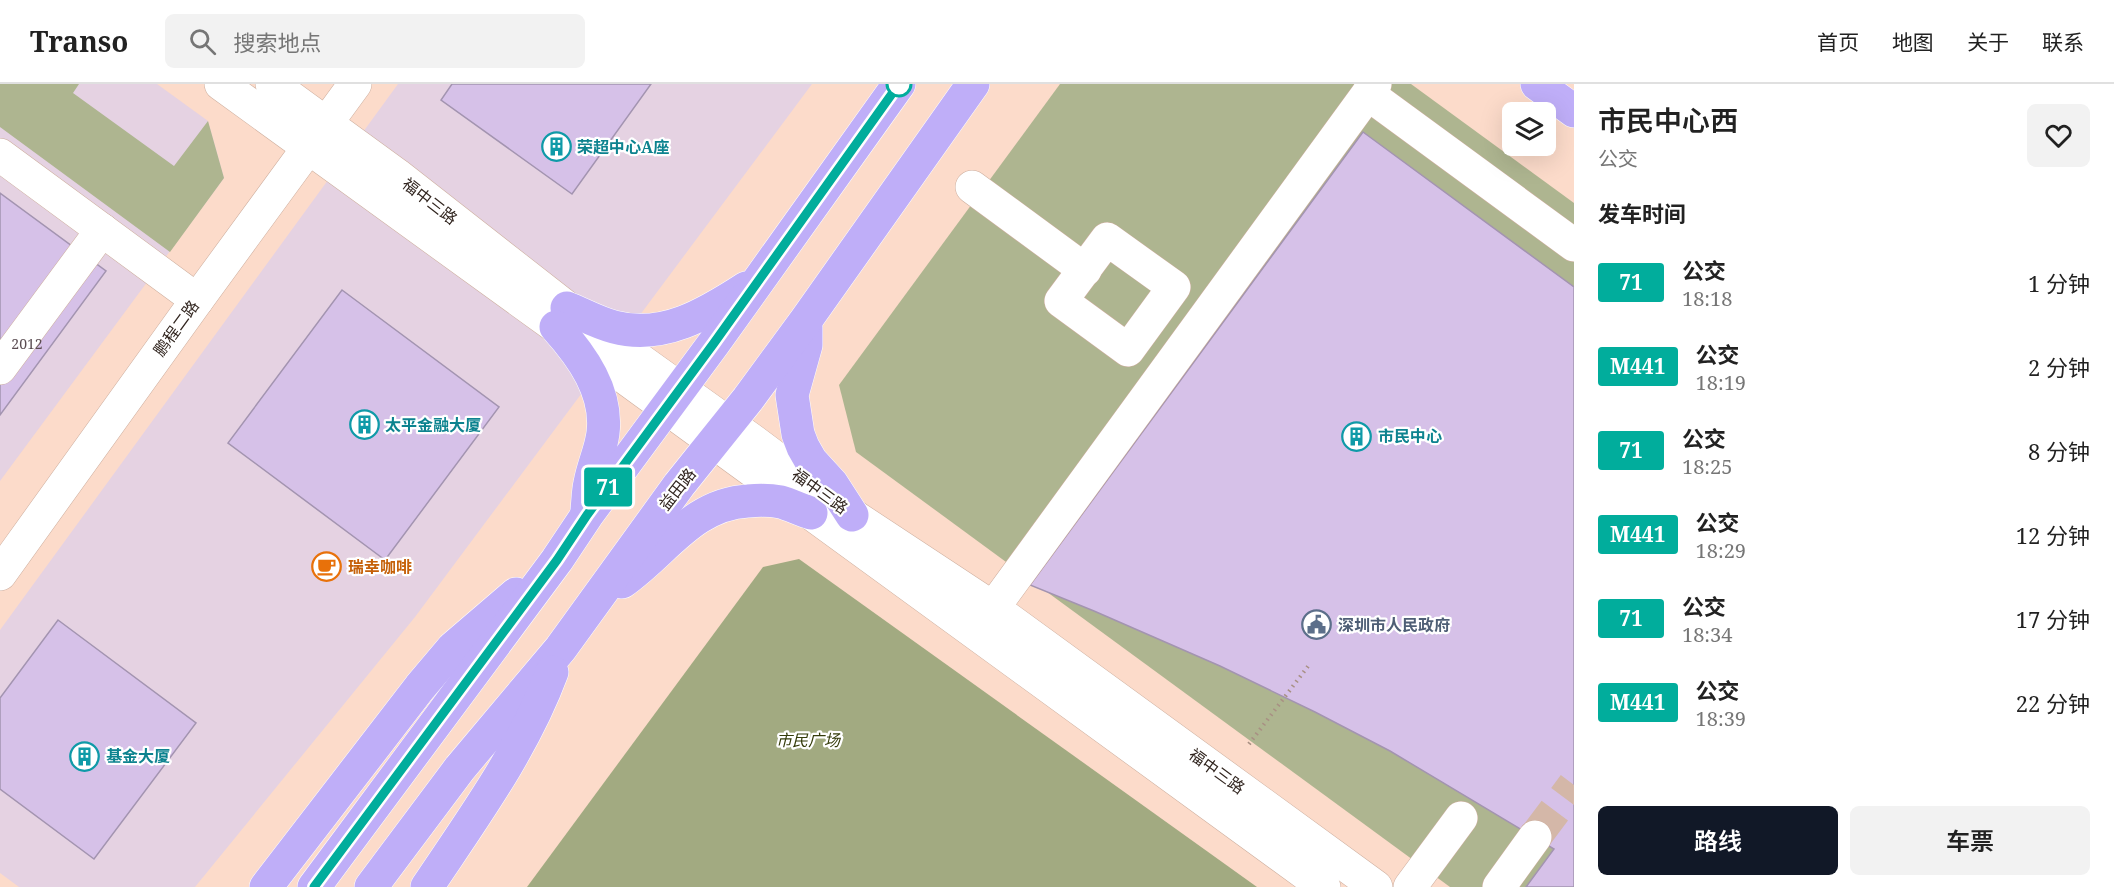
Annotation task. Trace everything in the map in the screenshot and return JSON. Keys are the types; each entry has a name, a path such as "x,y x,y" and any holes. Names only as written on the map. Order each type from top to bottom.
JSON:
{"main road":[{"path":"314,887 557,560 587,515 899,84"},
{"name":"益田路","path":"371,887 460,768 561,648 806,320 973,84"},
{"path":"1537,84 1574,111"},
{"path":"562,317 632,331 668,328 702,315 758,281"},
{"path":"562,317 575,349 594,380 604,411 603,435 590,483 587,515"},
{"path":"806,320 806,345 792,395 798,434 811,461 832,484 852,515"},
{"path":"594,601 653,558 674,537 705,512 728,504 760,500 779,502 811,513"},
{"path":"266,887 420,687 453,648 557,560"},
{"path":"427,887 513,758 539,707 561,648"}],"street":[{"name":"福中三路","path":"221,84 317,136 673,398 721,432 993,608 1376,887"},
{"name":"福中三路","path":"272,84 317,136"},
{"name":"鹏程二路","path":"0,574 355,84"},
{"path":"993,608 1371,89 1574,245"},
{"path":"0,155 197,300"},
{"path":"972,187 1085,270"},
{"path":"0,368 102,230"},
{"path":"1107,238 1174,287 1128,350 1061,302 1085,270 1107,238"},
{"path":"1151,319 1185,344"},
{"name":"福中三路","path":"721,432 811,513 1324,887"},
{"path":"1410,887 1461,818"},
{"path":"1499,887 1535,837"}],"path":[{"path":"1249,744 1309,665"}],"shaded area":[{"path":"0,84 157,84 208,121 224,178 0,481"},
{"path":"398,84 812,84 415,617 195,887 19,887 0,873 0,630"}],"green space":[{"path":"0,84 79,84 73,93 174,166 208,121 224,178 170,252 0,127"},
{"path":"1060,84 1411,84 1502,150 1502,156 1510,156 1574,203 1574,887 1450,887 856,452 839,385"},
{"name":"市民广场","path":"799,559 1257,887 527,887 763,567"}],"building":[{"name":"荣超中心A座","path":"452,84 651,84 572,194 441,100"},
{"name":"市民中心","path":"1363,132 1574,287 1574,887 1526,887 1554,849 1390,751 1220,666 1030,585"},
{"path":"0,193 106,271 0,415"},
{"name":"太平金融大厦","path":"342,290 499,407 385,560 228,443"},
{"name":"基金大厦","path":"58,620 196,723 94,859 0,789 0,698"}],"tunnel":[{"path":"1535,837 1574,785"}],"bus line":[{"name":"71","path":"314,887 557,560 587,515 714,343 899,84"}],"place":[{"name":"荣超中心A座","path":"556,147"},
{"name":"太平金融大厦","path":"364,425"},
{"name":"市民中心","path":"1357,436"},
{"name":"瑞幸咖啡","path":"327,567"},
{"name":"深圳市人民政府","path":"1317,625"},
{"name":"基金大厦","path":"85,756"}]}
